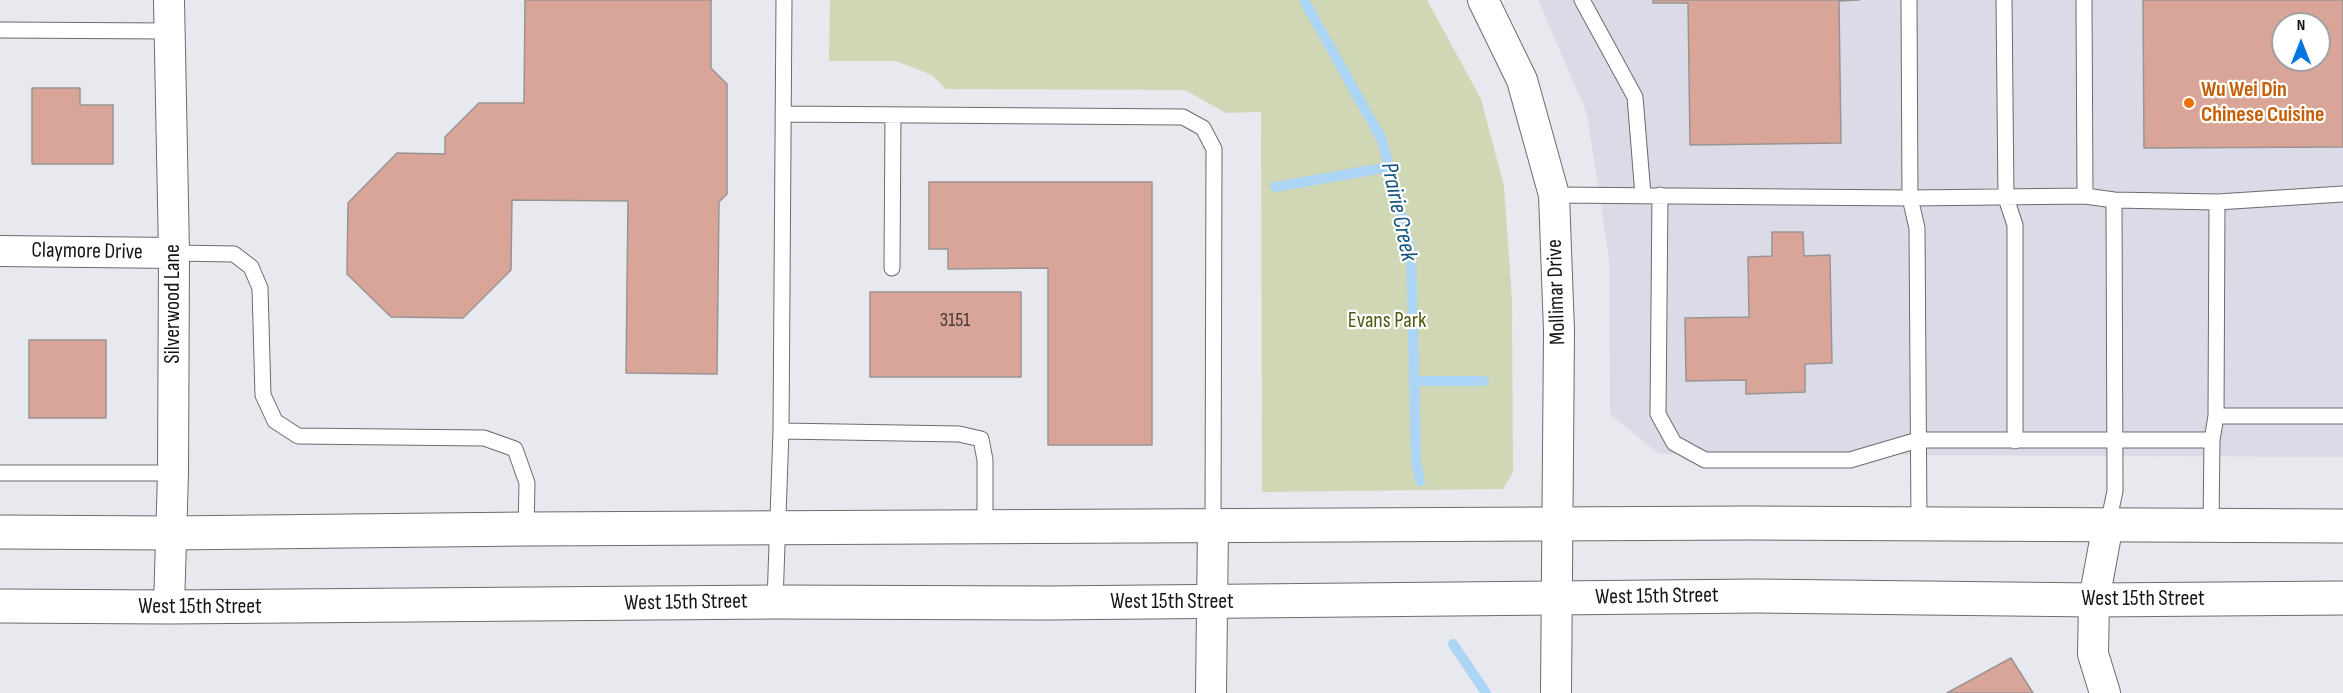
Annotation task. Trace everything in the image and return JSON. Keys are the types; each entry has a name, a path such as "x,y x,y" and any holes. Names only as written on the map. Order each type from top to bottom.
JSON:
{"main road":[{"path":"0,532 171,533 1557,524 2343,526"},
{"name":"West 15th Street","path":"0,606 1213,602 1756,596 2094,600 2343,598"}],"street":[{"name":"Silverwood Lane","path":"169,0 174,253 173,473 169,607"},
{"name":"Mollimar Drive","path":"1482,0 1522,80 1554,195 1559,331 1556,693"},
{"name":"Claymore Drive","path":"0,251 174,253"},
{"path":"2105,693 2093,654 2094,600 2108,524"},
{"path":"1211,693 1213,526"}],"lane":[{"path":"775,602 781,431 784,0"},
{"path":"1582,0 1635,97 1643,195"},
{"path":"1909,0 1910,198 1917,228 1919,524"},
{"path":"2004,0 2006,198 2015,225 2015,441"},
{"path":"2084,0 2085,196"},
{"path":"0,30 168,31"},
{"path":"784,114 1183,117 1203,128 1214,149 1213,526"},
{"path":"892,268 893,116"},
{"path":"1554,195 1910,198 2085,196 2114,200 2217,201 2343,194"},
{"path":"1660,195 1658,414 1674,443 1705,460 1850,460 1918,440 2212,440"},
{"path":"2108,524 2115,491 2114,200"},
{"path":"2211,525 2212,440 2216,416 2217,201"},
{"path":"174,253 234,254 251,267 260,288 263,395 275,421 298,436 484,438 515,450 527,483 526,529"},
{"path":"2216,416 2343,416"},
{"path":"781,431 959,434 981,439 985,460 985,528"},
{"path":"0,473 173,473"}],"shaded area":[{"path":"1538,0 2343,0 2343,457 1659,454 1610,414 1609,259 1587,114"}],"green space":[{"name":"Evans Park","path":"830,0 1427,0 1481,99 1504,186 1512,300 1513,472 1503,489 1262,492 1261,112 1226,113 1185,90 946,89 932,75 896,61 829,61"}],"building":[{"path":"525,0 711,0 711,68 727,84 727,194 719,202 717,374 626,373 628,201 512,200 511,270 463,318 391,317 347,274 348,203 397,153 445,154 445,137 479,103 524,103"},
{"path":"1653,0 1859,0 1839,1 1841,143 1690,145 1688,3 1653,3"},
{"path":"2143,0 2343,0 2343,147 2144,148"},
{"path":"32,88 80,88 80,105 113,105 113,164 32,164"},
{"path":"929,182 1152,182 1152,445 1048,445 1048,268 948,269 948,249 929,249"},
{"path":"1772,232 1803,232 1804,256 1830,255 1832,363 1805,364 1805,392 1746,394 1746,380 1686,381 1685,318 1749,317 1748,257 1772,256"},
{"path":"870,292 1021,292 1021,377 870,377"},
{"path":"29,340 106,340 106,418 29,418"},
{"path":"2011,658 2033,693 1947,693"}],"waterway":[{"name":"Prairie Creek","path":"1304,0 1382,140 1411,252 1416,460 1420,481"},
{"path":"1275,187 1389,167"},
{"path":"1414,381 1484,381"},
{"name":"Prairie Creek","path":"1453,644 1486,693"}],"place":[{"name":"Wu Wei Din Chinese Cuisine","path":"2189,103"}]}
